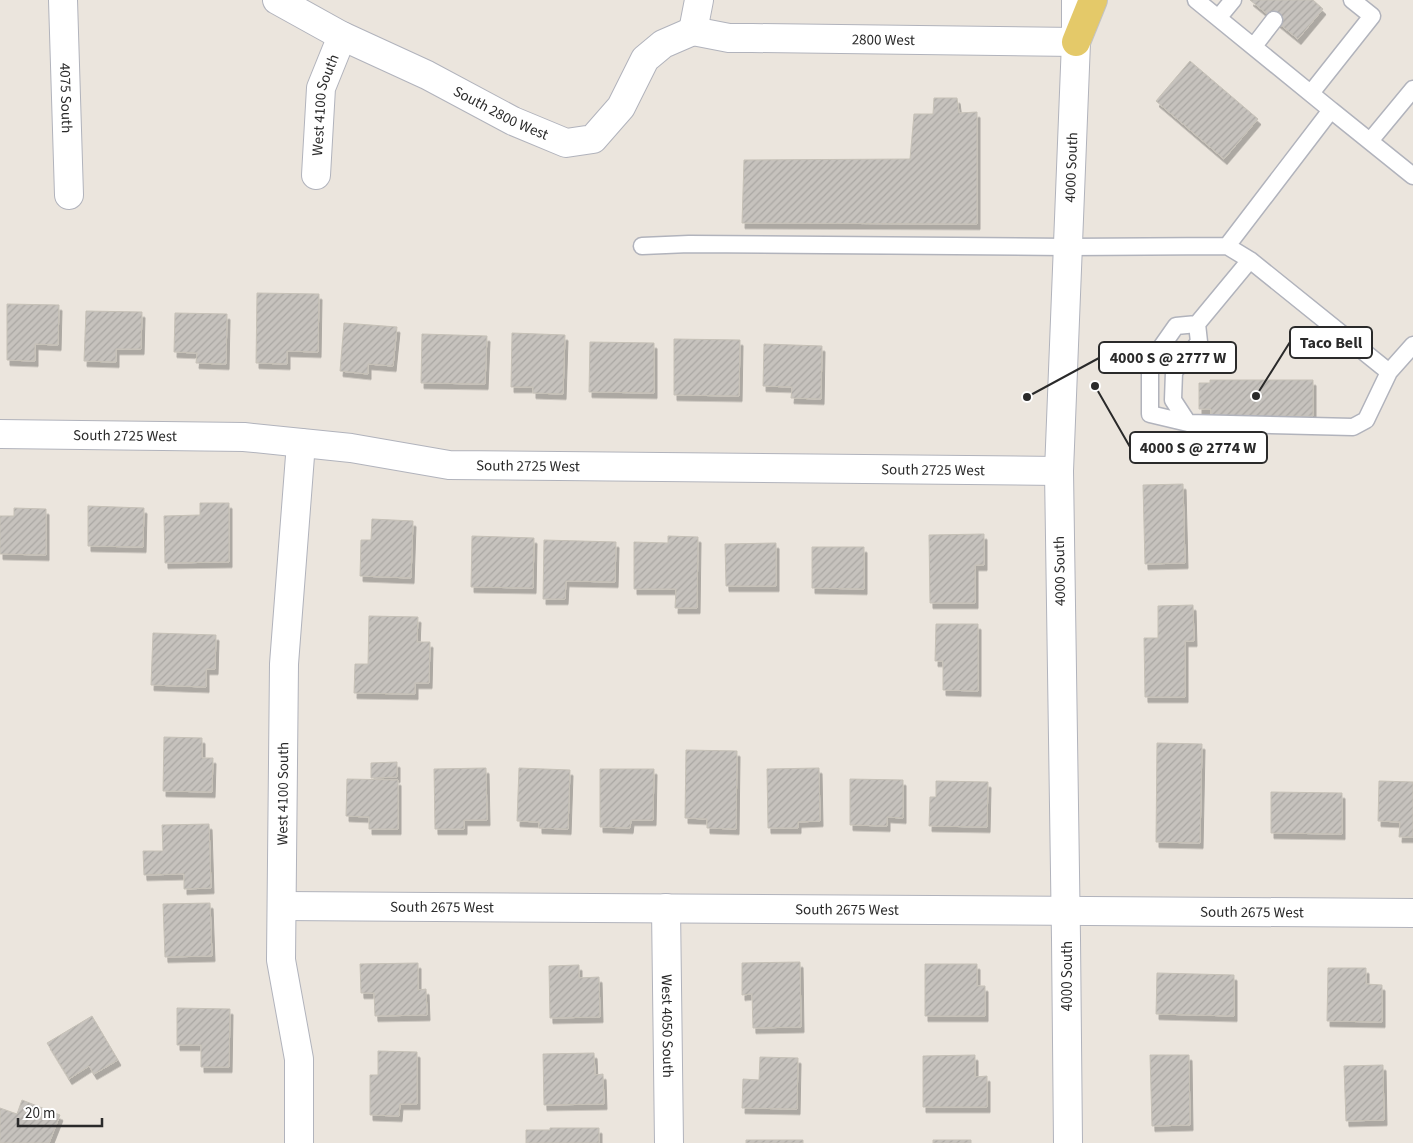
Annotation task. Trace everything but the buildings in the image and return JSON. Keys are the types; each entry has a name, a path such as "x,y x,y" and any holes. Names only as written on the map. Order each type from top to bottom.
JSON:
{"main road":[{"path":"1076,42 1093,0"}],"street":[{"name":"4075 South","path":"63,0 69,195"},
{"name":"South 2800 West","path":"277,0 342,36 427,75 513,122 566,143 594,139 621,107 645,58 663,44 693,31"},
{"path":"693,31 699,0"},
{"name":"4000 South","path":"1068,1143 1059,471 1076,42 1076,0"},
{"name":"2800 West","path":"693,31 729,38 1076,42"},
{"name":"West 4100 South","path":"316,175 321,88 342,36"},
{"name":"South 2725 West","path":"0,434 244,437 351,448 449,465 1059,471"},
{"name":"West 4100 South","path":"299,1143 299,1059 281,960 284,664 301,443"},
{"name":"South 2675 West","path":"282,906 1413,913"},
{"name":"West 4050 South","path":"666,908 669,1143"}],"lane":[{"path":"1196,0 1413,176"},
{"path":"1219,17 1233,0"},
{"path":"1311,93 1372,16 1352,0"},
{"path":"1254,46 1274,20"},
{"path":"1370,142 1413,89"},
{"path":"1228,246 1331,110"},
{"path":"642,246 689,244 1067,247 1228,246 1250,260 1389,372"},
{"path":"1250,260 1197,324 1176,326 1150,363 1150,414 1188,423 1353,427 1366,420 1389,372 1413,345"},
{"path":"1188,423 1173,400 1174,372 1199,342 1197,324"}],"place":[{"name":"4000 S @ 2774 W","path":"1095,386"},
{"name":"Taco Bell","path":"1256,396"},
{"name":"4000 S @ 2777 W","path":"1027,397"}]}
